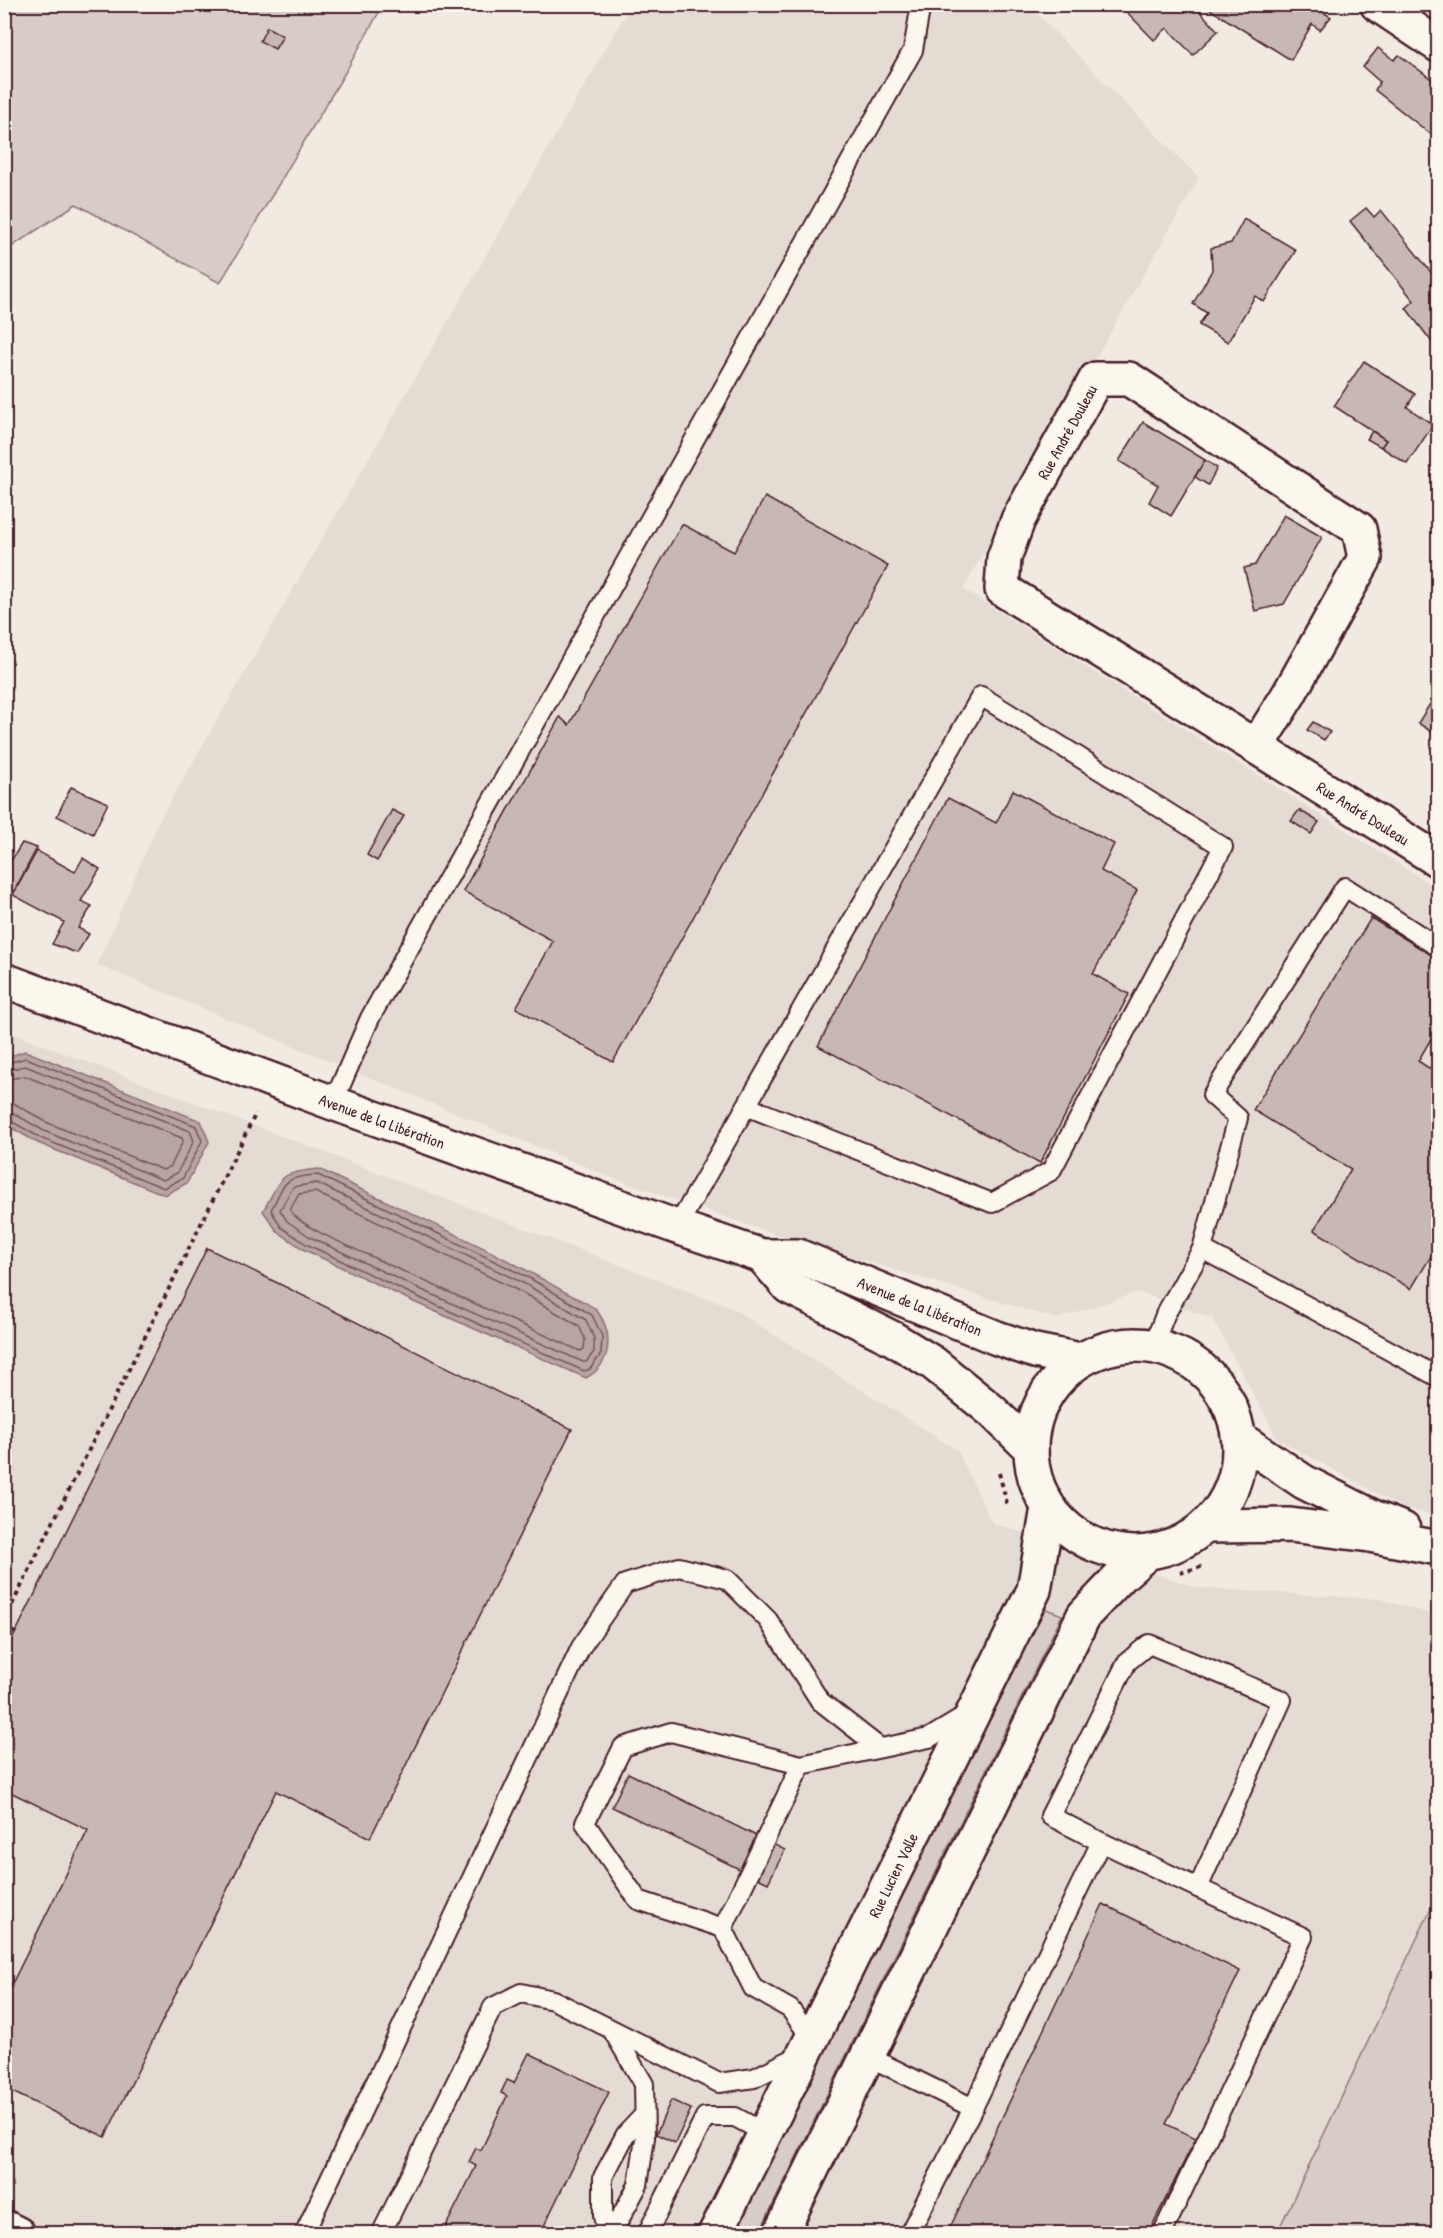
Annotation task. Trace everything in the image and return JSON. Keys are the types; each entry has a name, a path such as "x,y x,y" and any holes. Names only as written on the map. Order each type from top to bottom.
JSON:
{"street":[{"path":"1377,4 1438,45"},
{"name":"Rue André Douleau","path":"1256,747 1289,694 1365,558 1359,530 1129,379 1096,379 1018,520 1004,558 1002,589 1256,747 1438,860"},
{"name":"Avenue de la Libération","path":"4,980 333,1103 677,1227 762,1256 798,1256 997,1338 1035,1351 1080,1360"},
{"path":"762,1256 789,1287 892,1338 933,1363 992,1411 1031,1449"},
{"path":"1128,1344 1153,1346 1185,1356 1212,1377 1231,1406 1240,1439 1238,1470 1226,1501 1207,1526 1179,1544 1146,1554 1118,1552 1091,1544 1067,1528 1048,1508 1035,1480 1031,1449 1037,1415 1054,1384 1080,1360 1103,1350 1128,1344"},
{"path":"1240,1439 1304,1482 1375,1518 1438,1543"},
{"name":"Rue Lucien Volle","path":"715,2234 1034,1590 1048,1508"},
{"path":"1207,1526 1290,1525 1370,1535 1438,1548"},
{"path":"780,2234 1084,1616 1146,1554"},
{"path":"4,2228 18,2234"}],"lane":[{"path":"333,1103 370,1018 913,50 921,4"},
{"path":"677,1227 746,1106 981,696 1223,848 1051,1171 1002,1198 992,1203 746,1106"},
{"path":"1153,1346 1165,1315 1202,1249 1238,1118 1212,1095 1345,887 1438,948"},
{"path":"1202,1249 1438,1377"},
{"path":"304,2234 581,1647 625,1584 679,1567 727,1579 768,1620 820,1701 880,1748"},
{"path":"1162,2234 1303,1937 1198,1888 1101,1842 1050,1816 1127,1662 1149,1644 1281,1700 1198,1888"},
{"path":"381,2234 493,2007 521,1993 553,2000 719,2083 754,2078 808,2046 789,2009 753,1988 723,1928 638,1900 585,1823 623,1747 671,1732 801,1765 929,1738 975,1710"},
{"path":"723,1928 801,1765"},
{"path":"909,2234 973,2108 1101,1842"},
{"path":"612,2030 644,2084 645,2138 638,2185 617,2224 615,2234"},
{"path":"867,2056 973,2108"},
{"path":"607,2234 603,2216 603,2177 626,2134 644,2115"},
{"path":"647,2234 705,2117 735,2117 765,2133"}],"path":[{"path":"4,1621 272,1080"},
{"path":"1175,1574 1214,1563"},
{"path":"4,1628 16,1633"}],"shaded area":[{"path":"5,5 383,5 220,283 76,204 5,251"},
{"path":"631,5 1028,5 1199,178 963,589 1438,889 1438,1516 1403,1508 1278,1439 1212,1318 1138,1292 1057,1319 756,1228 608,1176 97,965 159,821"},
{"path":"4,1030 732,1308 958,1451 992,1523 1199,1588 1379,1599 1438,1616 1438,1894 1277,2233 5,2233"},
{"path":"1038,1606 1062,1615 759,2233 731,2234"},
{"path":"1438,1894 1438,2233 1277,2233"}],"water":[{"path":"25,1051 201,1121 209,1142 187,1183 165,1195 38,1143 5,1124 5,1058"},
{"path":"319,1169 473,1243 592,1306 603,1321 608,1340 601,1365 586,1378 416,1303 303,1249 277,1231 263,1211 278,1183 295,1172"}],"building":[{"path":"1119,4 1193,4 1218,31 1193,55 1167,28 1154,40"},
{"path":"1310,4 1331,17 1320,30 1312,24 1291,60 1203,5"},
{"path":"267,27 283,36 275,49 260,41"},
{"path":"1378,48 1394,60 1399,55 1438,84 1438,140 1375,90 1380,82 1363,67"},
{"path":"1366,208 1374,217 1381,210 1438,281 1438,350 1406,308 1414,301 1350,221"},
{"path":"1244,219 1296,250 1264,302 1255,296 1228,342 1199,325 1207,313 1193,304 1212,270 1211,248 1231,243"},
{"path":"1364,361 1415,394 1407,407 1433,425 1407,464 1381,447 1386,440 1334,406"},
{"path":"1143,422 1205,460 1171,516 1149,502 1158,485 1119,461"},
{"path":"1372,431 1386,440 1381,447 1367,439"},
{"path":"1205,460 1217,468 1208,485 1195,477"},
{"path":"765,497 888,566 613,1062 516,1008 553,941 463,891 560,717 569,725 682,524 734,552"},
{"path":"1284,515 1322,537 1284,604 1255,611 1244,568 1255,565"},
{"path":"1438,691 1438,736 1418,723"},
{"path":"1313,722 1330,732 1324,740 1307,730"},
{"path":"71,787 108,803 93,834 57,816"},
{"path":"1013,790 1114,844 1101,871 1137,890 1093,974 1129,994 1040,1163 818,1046 948,798 996,823"},
{"path":"392,810 404,816 377,861 367,855"},
{"path":"1299,810 1319,822 1311,834 1291,821"},
{"path":"22,843 37,848 13,893 4,889 4,872"},
{"path":"37,851 75,872 83,858 100,869 81,901 92,906 78,928 89,934 77,953 52,944 64,922 13,895"},
{"path":"1371,918 1438,959 1438,1027 1418,1061 1438,1074 1438,1261 1431,1256 1411,1289 1314,1230 1351,1169 1253,1110"},
{"path":"207,1248 572,1429 370,1838 276,1791 105,2137 4,2088 4,2000 88,1830 4,1789 4,1656"},
{"path":"628,1773 785,1850 768,1883 612,1807"},
{"path":"1103,1904 1240,1971 1166,2124 1196,2138 1148,2234 947,2234"},
{"path":"529,2053 609,2092 540,2234 442,2234 476,2166 469,2162 476,2148 481,2150 507,2096 501,2093 507,2080 514,2083"},
{"path":"671,2100 691,2109 675,2143 656,2134"}]}
